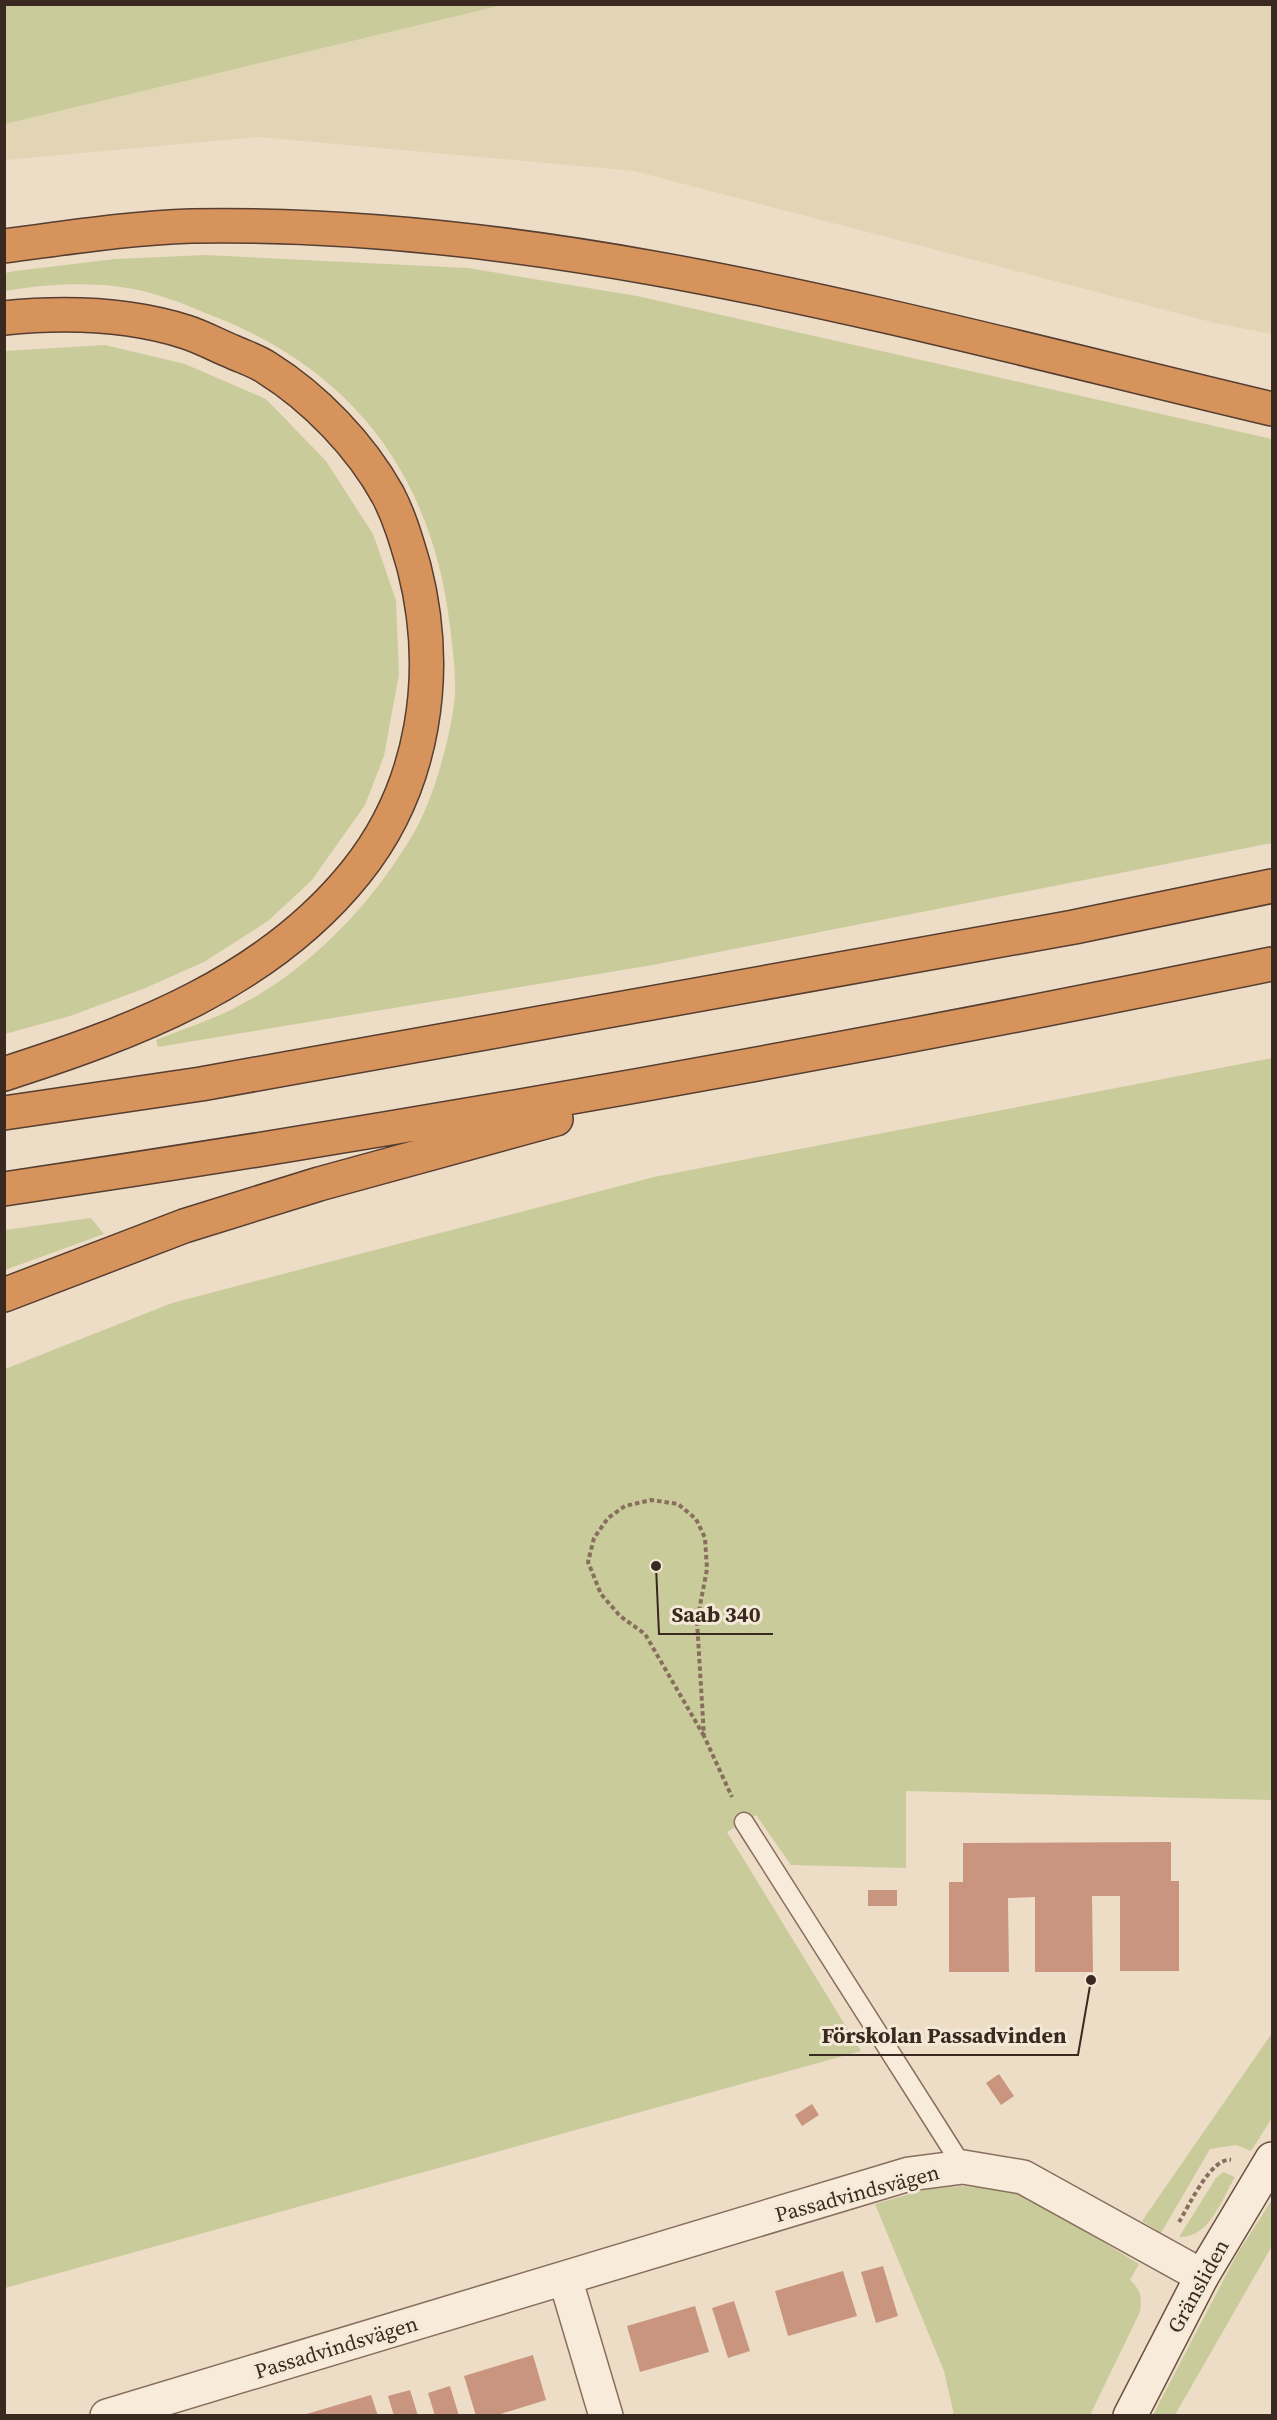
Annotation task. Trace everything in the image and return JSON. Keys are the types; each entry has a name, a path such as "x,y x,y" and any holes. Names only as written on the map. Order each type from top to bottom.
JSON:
{"highway":[{"path":"4,246 189,226 396,232 518,247 656,269 822,303 1272,409"},
{"path":"4,318 103,315 186,332 267,367 320,408 361,455 388,495 406,537 427,629 424,720 400,797 379,837 357,871 322,910 292,939 201,997 73,1052 4,1074"},
{"path":"4,1113 201,1084 1016,938 1272,886"},
{"path":"4,1189 212,1158 732,1070 1272,964"},
{"path":"4,1295 184,1226 330,1181 732,1070"}],"street":[{"name":"Gränsliden","path":"1130,2415 1203,2276 1272,2159"},
{"name":"Passadvindsvägen","path":"107,2415 909,2174 963,2167 1023,2177 1203,2276"},
{"path":"566,2278 606,2415"}],"lane":[{"path":"744,1822 963,2167"}],"path":[{"path":"704,1736 697,1620 707,1569 705,1538 696,1518 678,1504 651,1500 625,1506 608,1518 594,1538 588,1562 601,1594 620,1616 645,1634 704,1736 744,1822"}],"shaded area":[{"path":"503,5 1272,5 1272,334 1215,323 634,171 258,137 5,160 4,124"}],"green space":[{"path":"5,4 503,4 503,5 5,124"},
{"path":"206,255 468,268 637,296 1272,439 1272,843 653,965 158,1047 156,1040 222,1014 252,999 281,980 308,960 357,912 398,858 423,816 445,752 455,695 450,627 441,574 426,525 406,479 380,438 348,402 310,369 267,341 165,297 120,287 81,284 5,291 5,273 15,271 115,259"},
{"path":"105,345 185,364 266,399 326,461 373,534 396,600 399,674 384,756 365,805 312,880 268,921 204,962 143,989 70,1016 5,1034 5,351"},
{"path":"1272,1058 1272,1800 906,1791 906,1868 791,1865 756,1815 727,1832 861,2051 5,2288 5,1369 172,1303 654,1177"},
{"path":"91,1218 104,1234 5,1270 5,1230"},
{"path":"1272,2033 1272,2118 1251,2151 1236,2145 1210,2149 1161,2233 1142,2221"},
{"path":"1223,2172 1235,2177 1207,2225 1190,2236 1179,2237 1216,2178"},
{"path":"961,2186 996,2189 1029,2197 1139,2264 1130,2280 1140,2294 1140,2312 1090,2415 954,2415 944,2371 875,2204 927,2189"},
{"path":"1272,2200 1272,2246 1175,2415 1153,2415 1237,2254"}],"building":[{"path":"1171,1842 1171,1881 1179,1881 1179,1971 1120,1971 1120,1896 1092,1896 1093,1972 1035,1972 1035,1897 1008,1898 1009,1972 949,1972 949,1882 963,1882 963,1843"},
{"path":"868,1890 897,1890 897,1906 868,1906"},
{"path":"999,2074 1014,2096 1001,2105 986,2083"},
{"path":"812,2104 819,2115 802,2126 795,2115"},
{"path":"883,2266 898,2316 876,2323 861,2272"},
{"path":"843,2271 857,2316 788,2336 775,2291"},
{"path":"734,2301 750,2351 728,2358 712,2308"},
{"path":"695,2306 709,2352 640,2372 627,2326"},
{"path":"533,2355 546,2400 494,2416 476,2416 464,2376"},
{"path":"450,2386 459,2416 435,2416 428,2393"},
{"path":"410,2390 418,2416 394,2416 388,2396"},
{"path":"371,2395 378,2416 303,2416 303,2415"}],"place":[{"name":"Saab 340","path":"656,1566"},
{"name":"Förskolan Passadvinden","path":"1091,1980"}]}
